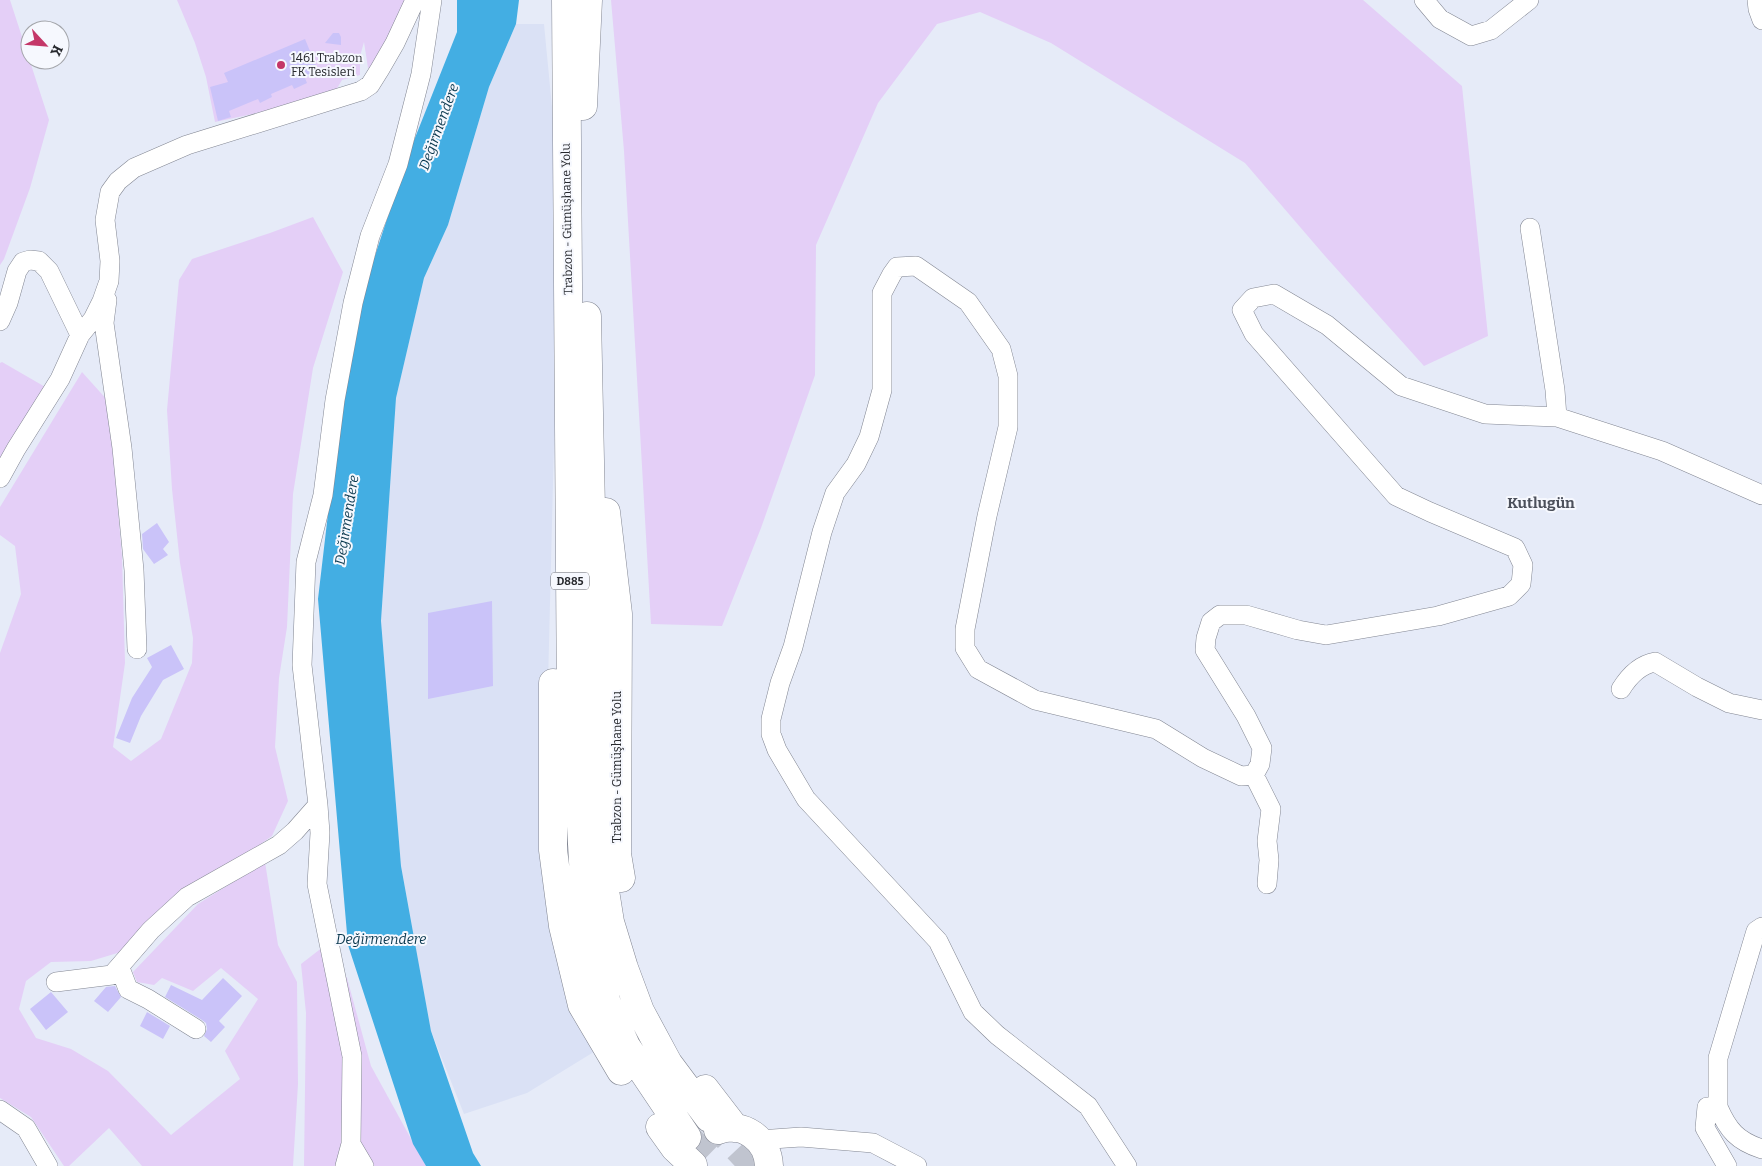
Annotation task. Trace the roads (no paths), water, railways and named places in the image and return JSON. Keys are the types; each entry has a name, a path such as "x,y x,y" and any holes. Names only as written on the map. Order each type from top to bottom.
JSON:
{"highway":[{"name":"Trabzon - Gümüşhane Yolu","path":"566,0 565,98 571,709 586,914 606,1001 626,1046 688,1137"},
{"name":"Trabzon - Gümüşhane Yolu","path":"588,0 583,108 598,847 610,922 640,1011 668,1063 708,1118"},
{"name":"Trabzon - Gümüşhane Yolu","path":"589,378 618,614 617,854 626,916 643,976 660,1018 682,1059 735,1128"},
{"name":"Trabzon - Gümüşhane Yolu","path":"569,437 556,571 552,723 553,850 563,926 582,1005 640,1102 676,1148 693,1166"},
{"name":"Trabzon - Gümüşhane Yolu","path":"693,1166 694,1155 699,1145 706,1137 724,1128 744,1130 768,1158"}],"street":[{"path":"138,649 134,570 122,448 104,323 110,261 105,220 110,192 118,181 134,168 187,145 361,91 370,85 380,69 395,43 415,0"},
{"path":"345,1166 351,1144 352,1056 317,884 320,833 302,665 306,562 323,495 335,400 353,303 370,236 398,164 420,74 432,0"},
{"path":"1424,0 1440,19 1471,36 1491,30 1528,0"},
{"path":"1757,0 1762,20"},
{"path":"1530,228 1555,390 1557,417"},
{"path":"0,322 8,303 17,271 23,262 30,260 39,261 50,271 80,334"},
{"path":"1127,1166 1088,1106 997,1035 973,1012 938,941 806,799 777,750 771,734 771,720 780,683 793,646 822,532 835,493 856,464 869,437 882,390 882,293 897,267 916,266 968,302 1001,349 1008,376 1008,427 986,516 965,629 965,648 978,669 1035,700 1156,730 1203,758 1241,776 1254,775"},
{"path":"0,478 60,380 80,334 93,319 109,281"},
{"path":"1254,775 1260,764 1262,748 1246,716 1205,650 1206,638 1211,622 1220,615 1246,615 1298,630 1326,635 1438,616 1509,596 1521,584 1523,565 1515,548 1396,496 1254,334 1242,310 1253,298 1274,294 1327,324 1401,386 1486,414 1557,417 1662,451 1762,496"},
{"path":"1621,689 1626,680 1644,664 1655,662 1697,687 1729,703 1762,710"},
{"path":"1254,775 1271,809 1267,841 1269,860 1266,884"},
{"path":"56,982 112,976 152,930 187,897 279,845 318,805"},
{"path":"1762,927 1756,932 1718,1058 1718,1107 1732,1133 1748,1144 1762,1149"},
{"path":"120,968 128,989 148,999 196,1029"},
{"path":"1718,1107 1707,1107 1706,1128 1727,1166"},
{"path":"0,1110 26,1128 48,1166"},
{"path":"768,1158 801,1137 873,1143 916,1166"},
{"path":"351,1144 364,1166"}],"water":[{"name":"Değirmendere","path":"457,0 519,0 516,24 489,87 448,225 424,278 396,398 381,621 401,866 431,1031 473,1153 481,1166 426,1166 413,1144 348,945 318,599 349,335 407,158 457,32"}],"tunnel":[{"path":"709,1118 754,1166"},
{"path":"687,1137 717,1166"}],"place":[{"name":"1461 Trabzon FK Tesisleri","path":"281,65"}],"district":[{"name":"Kutlugün","path":"1541,503"}]}
